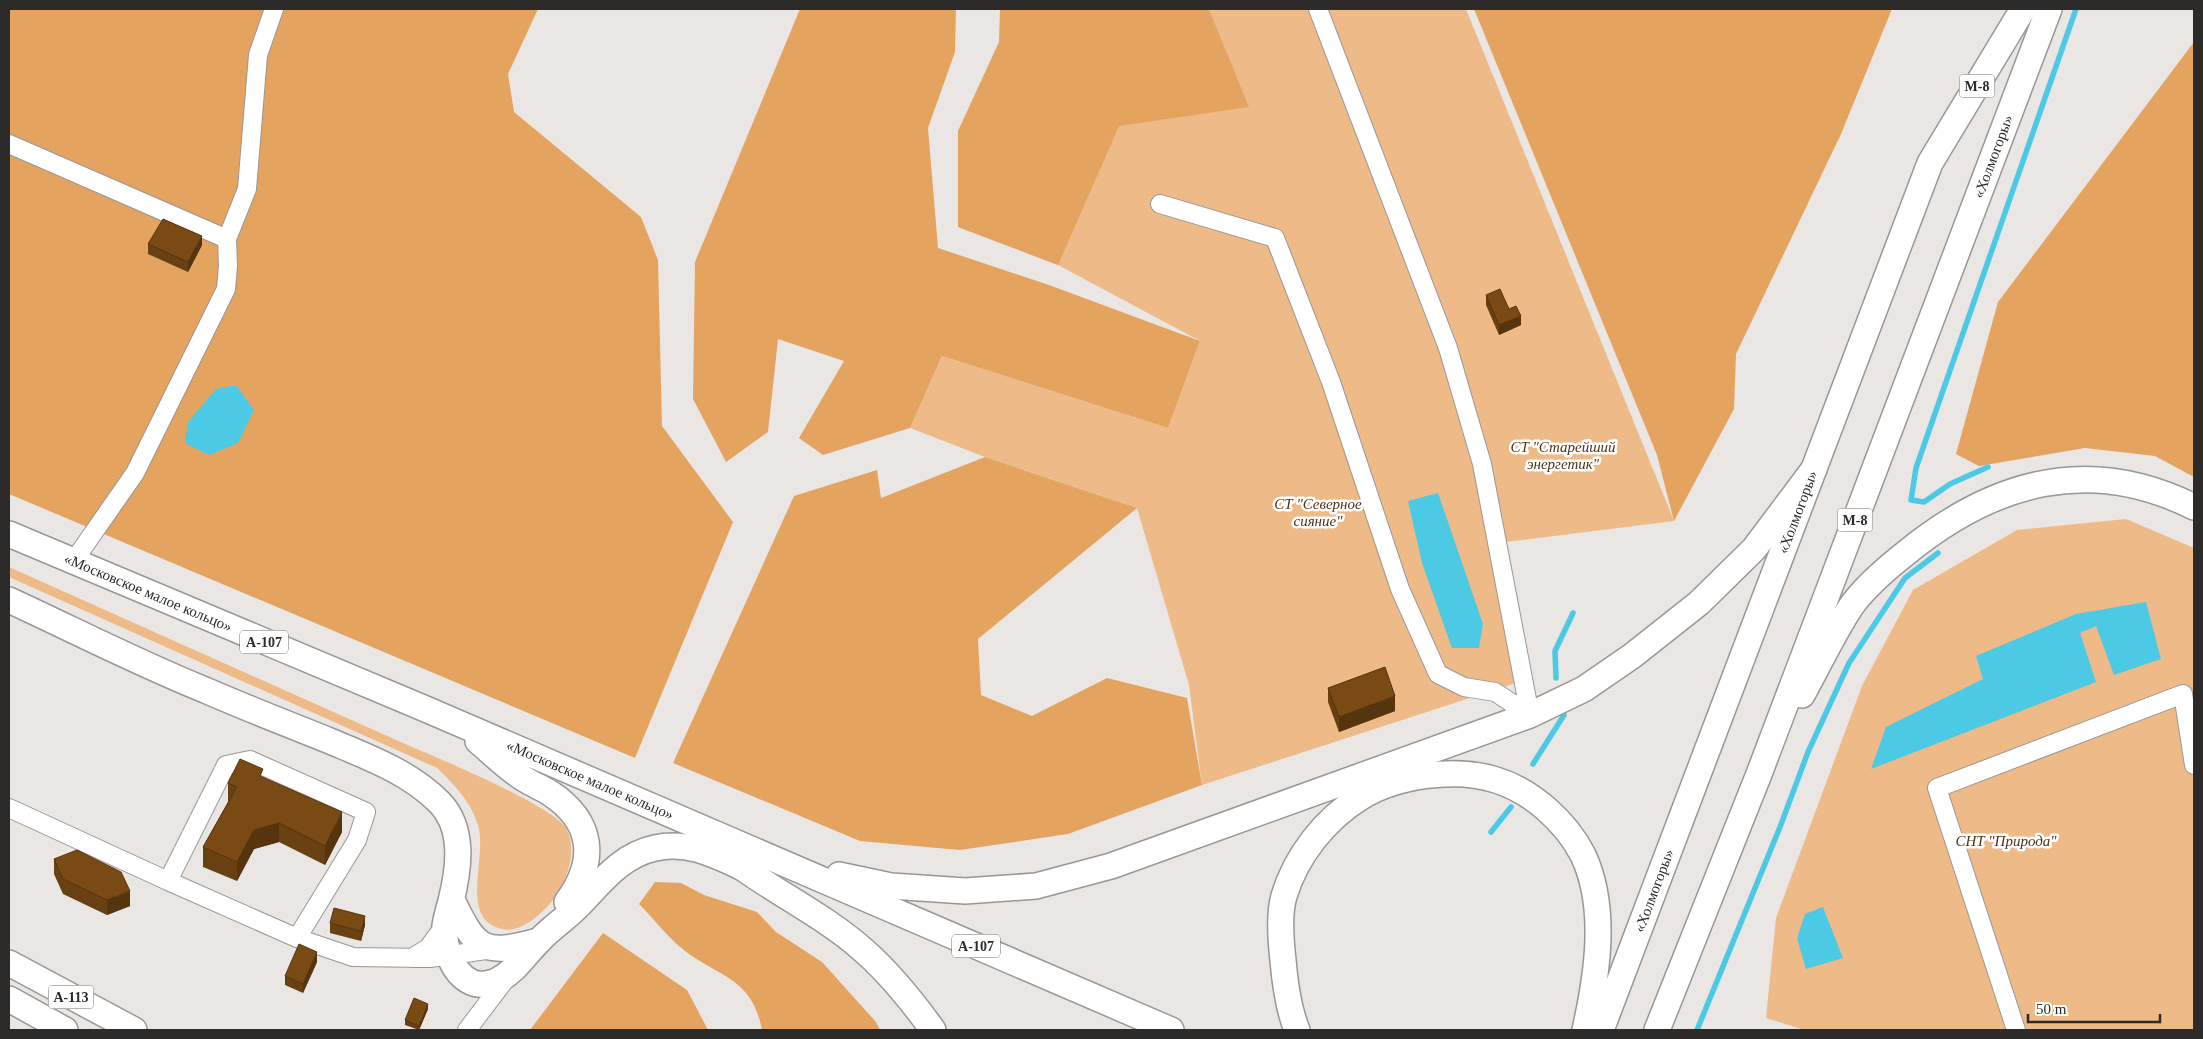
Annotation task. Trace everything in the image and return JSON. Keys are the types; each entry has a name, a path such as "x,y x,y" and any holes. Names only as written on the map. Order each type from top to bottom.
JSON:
{"highway":[{"name":"«Холмогоры»","path":"1602,1030 1930,163 2023,9"},
{"name":"«Холмогоры»","path":"1657,1030 1759,774 2049,9"},
{"path":"782,862 891,886 965,891 1036,886 1111,866 1530,715 1584,689 1632,656 1699,603 1754,549 1814,468"},
{"path":"1759,774 1850,607 1888,567 1934,530 1974,506 2024,487 2073,479 2120,481 2167,493 2194,507"},
{"name":"«Московское малое кольцо»","path":"9,534 455,722 1171,1030"},
{"path":"9,600 202,689 368,756 407,776 441,804 457,835 457,871 445,925 450,957 460,974 471,983 484,984 499,980 513,969 606,875 622,862 652,848 684,846 698,848 741,868"},
{"path":"452,900 471,936 481,945 493,949 514,948 543,937 582,878 588,859 584,833 577,819 567,806 550,793 525,780 455,722"},
{"path":"1297,1030 1287,994 1281,946 1283,898 1297,863 1329,820 1362,796 1408,778 1454,774 1496,780 1533,798 1562,824 1583,856 1595,897 1598,933 1595,978 1586,1030"},
{"path":"671,815 741,868 789,897 862,948 911,1000 933,1030"},
{"name":"А-113","path":"9,963 134,1030"},
{"name":"А-113","path":"9,999 65,1030"}],"lane":[{"path":"73,562 134,473 226,289 228,266 227,239 247,189 258,55 274,9"},
{"path":"1318,9 1448,348 1482,464 1530,715"},
{"path":"9,144 227,239"},
{"path":"1160,204 1275,238 1331,382 1400,589 1438,674 1464,687 1495,692 1530,715"},
{"path":"2016,1030 1938,788 2183,694 2194,765"},
{"path":"168,881 226,765 250,760 366,812 357,840 297,938"},
{"path":"9,808 297,938 353,957 450,957 493,949 513,969 467,1030"},
{"path":"412,958 428,948 445,925"},
{"path":"471,983 488,1003"}],"green space":[{"name":"СТ \"Северное сияние\"","path":"1209,9 1466,9 1674,521 1497,543 1516,683 1202,785 1189,685 1137,508 985,457 910,428 942,356 1168,428 1200,341 1058,265 958,227 958,131 1001,93 1248,106"},
{"name":"СНТ \"Природа\"","path":"2126,519 2194,548 2194,1030 1805,1030 1766,1018 1776,918 1862,686 1913,590 2017,530"},
{"path":"9,567 516,794 556,818 566,828 570,838 571,859 559,890 543,911 521,927 508,930 489,923 481,913 478,901 480,839 475,816 456,787 437,768 9,577"}],"shaded area":[{"path":"9,9 538,9 508,74 514,112 641,217 658,260 662,426 733,522 635,758 9,494"},
{"path":"800,9 956,9 955,52 928,128 938,248 1049,285 1200,341 1168,428 942,356 910,428 823,455 799,438 844,361 778,339 768,432 726,462 693,399 695,262"},
{"path":"1000,9 1209,9 1249,107 1119,126 1058,265 958,227 958,131 999,42"},
{"path":"1474,9 1892,9 1841,134 1736,354 1734,409 1674,521 1657,455"},
{"path":"2194,42 2194,477 2155,456 2085,448 1979,466 1956,454 1998,302"},
{"path":"985,457 1137,508 978,639 981,695 1032,716 1107,678 1187,698 1202,785 1068,834 960,850 860,841 673,763 794,496 877,470 881,498"},
{"path":"655,882 681,883 704,895 757,912 776,932 822,962 876,1022 880,1030 762,1030 751,1000 743,989 723,974 685,951 639,904"},
{"path":"603,933 687,990 708,1030 530,1030"}],"water":[{"path":"236,385 254,410 238,443 209,455 185,443 188,422 216,389"},
{"path":"1438,493 1483,624 1479,648 1452,648 1422,563 1408,501"},
{"path":"2146,602 2161,659 2114,675 2096,626 2080,633 2096,682 1871,769 1886,727 1983,679 1976,656 2076,614"},
{"path":"1823,907 1843,958 1806,969 1797,938 1805,914"}],"building":[{"path":"163,219 202,236 188,262 148,244"},
{"path":"1500,289 1509,309 1516,306 1521,316 1499,325 1486,295"},
{"path":"1385,667 1395,696 1339,717 1328,688"},
{"path":"240,759 263,769 260,776 342,812 325,846 279,823 254,830 237,862 203,847 237,787 228,783"},
{"path":"77,850 121,872 130,891 107,900 63,879 54,859"},
{"path":"334,908 365,916 361,931 330,923"},
{"path":"299,944 317,952 303,984 285,976"},
{"path":"414,998 428,1004 419,1026 405,1020"}],"waterway":[{"path":"1988,467 1950,484 1924,502 1911,500 1916,468 2076,9"},
{"path":"1697,1030 1780,827 1808,752 1849,663 1905,578 1938,553"},
{"path":"1556,678 1555,651 1573,613"},
{"path":"1533,764 1564,715"},
{"path":"1491,832 1511,807"}],"park label":[{"name":"СТ \"Старейший энергетик\"","path":"1563,456"}]}
